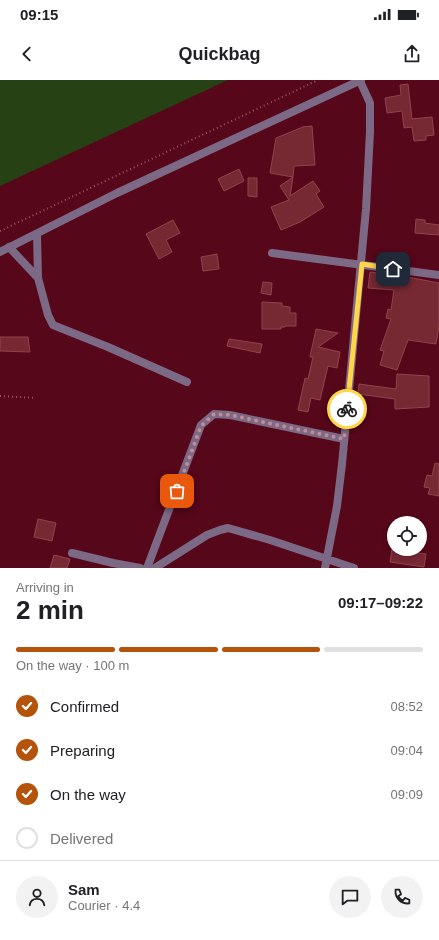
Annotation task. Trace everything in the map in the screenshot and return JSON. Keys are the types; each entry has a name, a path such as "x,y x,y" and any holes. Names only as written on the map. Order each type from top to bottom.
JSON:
{"street":[{"path":"0,252 117,193 361,80 370,103 369,175 362,264 337,506 325,568"},
{"path":"37,234 38,278 48,315 53,325 187,382"},
{"path":"9,247 38,278"},
{"path":"272,253 439,275"},
{"path":"147,568 201,426 214,414 230,415 344,439"},
{"path":"155,568 207,535 228,528 270,540 354,568"},
{"path":"72,553 140,568"}],"path":[{"path":"0,231 318,80"},
{"path":"0,396 36,398"}],"green space":[{"path":"0,80 228,80 0,186"}],"building":[{"path":"408,84 412,119 432,117 434,135 426,136 426,140 414,141 412,127 404,128 402,111 387,113 385,98 401,95 400,85"},
{"path":"312,126 315,165 294,166 293,177 270,173 276,138 303,127"},
{"path":"239,169 244,181 224,191 218,179"},
{"path":"293,177 290,196 313,181 320,191 316,194 324,207 300,222 281,230 271,207 289,200 280,186"},
{"path":"248,178 257,178 257,197 248,196"},
{"path":"416,219 425,220 425,223 439,225 439,235 415,233"},
{"path":"173,220 180,233 166,240 172,252 159,259 146,234"},
{"path":"217,254 219,269 203,271 201,257"},
{"path":"370,272 439,283 439,326 436,344 408,340 397,370 380,365 384,351 380,350 391,319 386,318 388,309 391,310 394,290 368,288"},
{"path":"263,282 272,283 271,295 261,293"},
{"path":"262,302 282,303 282,306 290,307 290,313 296,313 296,326 285,326 281,327 281,329 262,329"},
{"path":"316,329 338,333 318,347 340,352 337,368 328,366 320,400 311,398 308,412 298,410 305,378 308,379 313,357 310,357"},
{"path":"0,337 28,337 30,352 0,351"},
{"path":"229,339 262,344 260,353 227,346"},
{"path":"397,374 429,376 429,407 395,409 395,399 358,394 359,384 396,389"},
{"path":"435,463 439,464 439,496 428,494 430,488 424,487 427,475 432,476"},
{"path":"38,519 56,523 52,541 34,537"},
{"path":"54,555 70,559 67,568 50,568"},
{"path":"391,556 426,556 424,567 390,562"}],"way so far":[{"path":"177,491 201,426 214,414 230,415 344,439 347,409"}],"route":[{"path":"347,409 362,264 393,269"}]}
